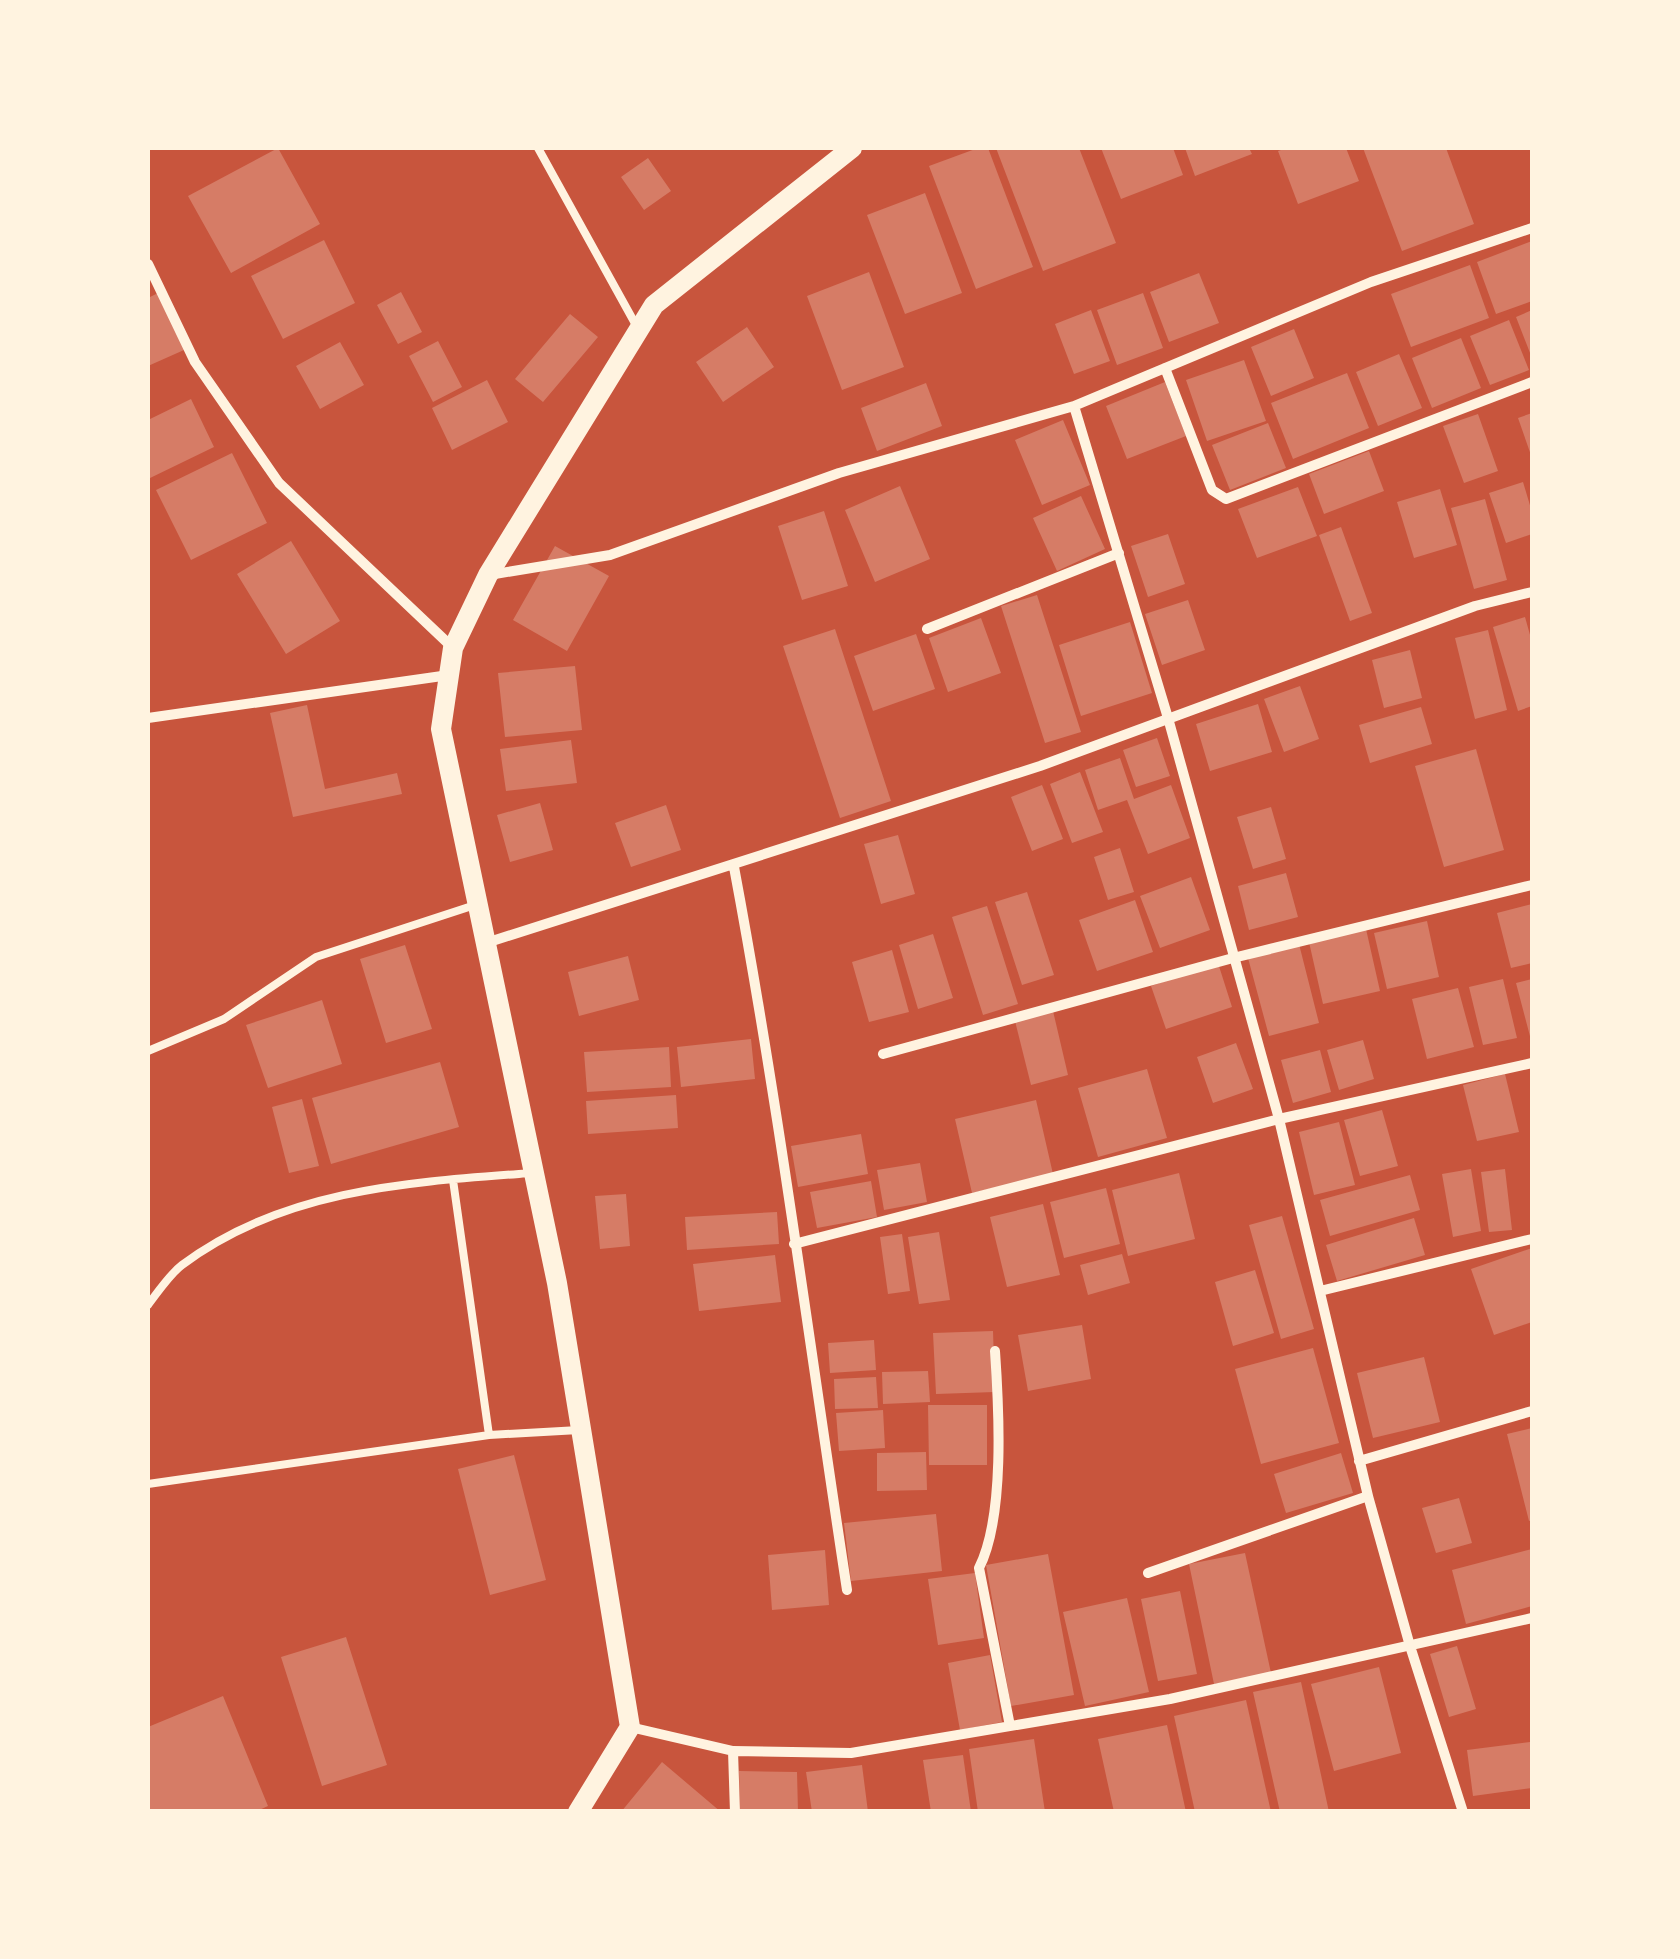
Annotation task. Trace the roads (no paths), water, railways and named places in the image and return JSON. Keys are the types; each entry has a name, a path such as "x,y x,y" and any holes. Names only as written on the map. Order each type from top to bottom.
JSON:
{"main road":[{"path":"578,1812 630,1727 557,1283 441,729 448,675 453,648 488,576 654,305 852,148"}],"street":[{"path":"488,576 610,555 840,473 1074,406 1371,282 1532,228"},
{"path":"148,264 195,362 279,484 453,648"},
{"path":"1166,368 1212,490 1226,500 1532,382"},
{"path":"1074,406 1168,718 1279,1119 1368,1496 1410,1646 1464,1812"},
{"path":"928,629 1118,554"},
{"path":"483,944 734,867 1040,766 1476,606 1532,592"},
{"path":"148,718 448,675"},
{"path":"734,867 775,1088 794,1244 847,1590"},
{"path":"883,1054 1233,958 1532,885"},
{"path":"794,1244 1279,1119 1532,1063"},
{"path":"1320,1291 1532,1239"},
{"path":"995,1352 997,1461 990,1548 980,1568 1010,1726"},
{"path":"1359,1461 1532,1412"},
{"path":"1148,1574 1368,1496"},
{"path":"630,1727 732,1751 851,1753 1170,1699 1532,1618"},
{"path":"732,1751 734,1812"}],"lane":[{"path":"538,148 639,331"},
{"path":"148,1051 224,1019 316,957 476,905"},
{"path":"148,1305 179,1266 240,1228 314,1199 534,1173"},
{"path":"453,1180 489,1435"},
{"path":"148,1484 489,1435 579,1430"}]}
